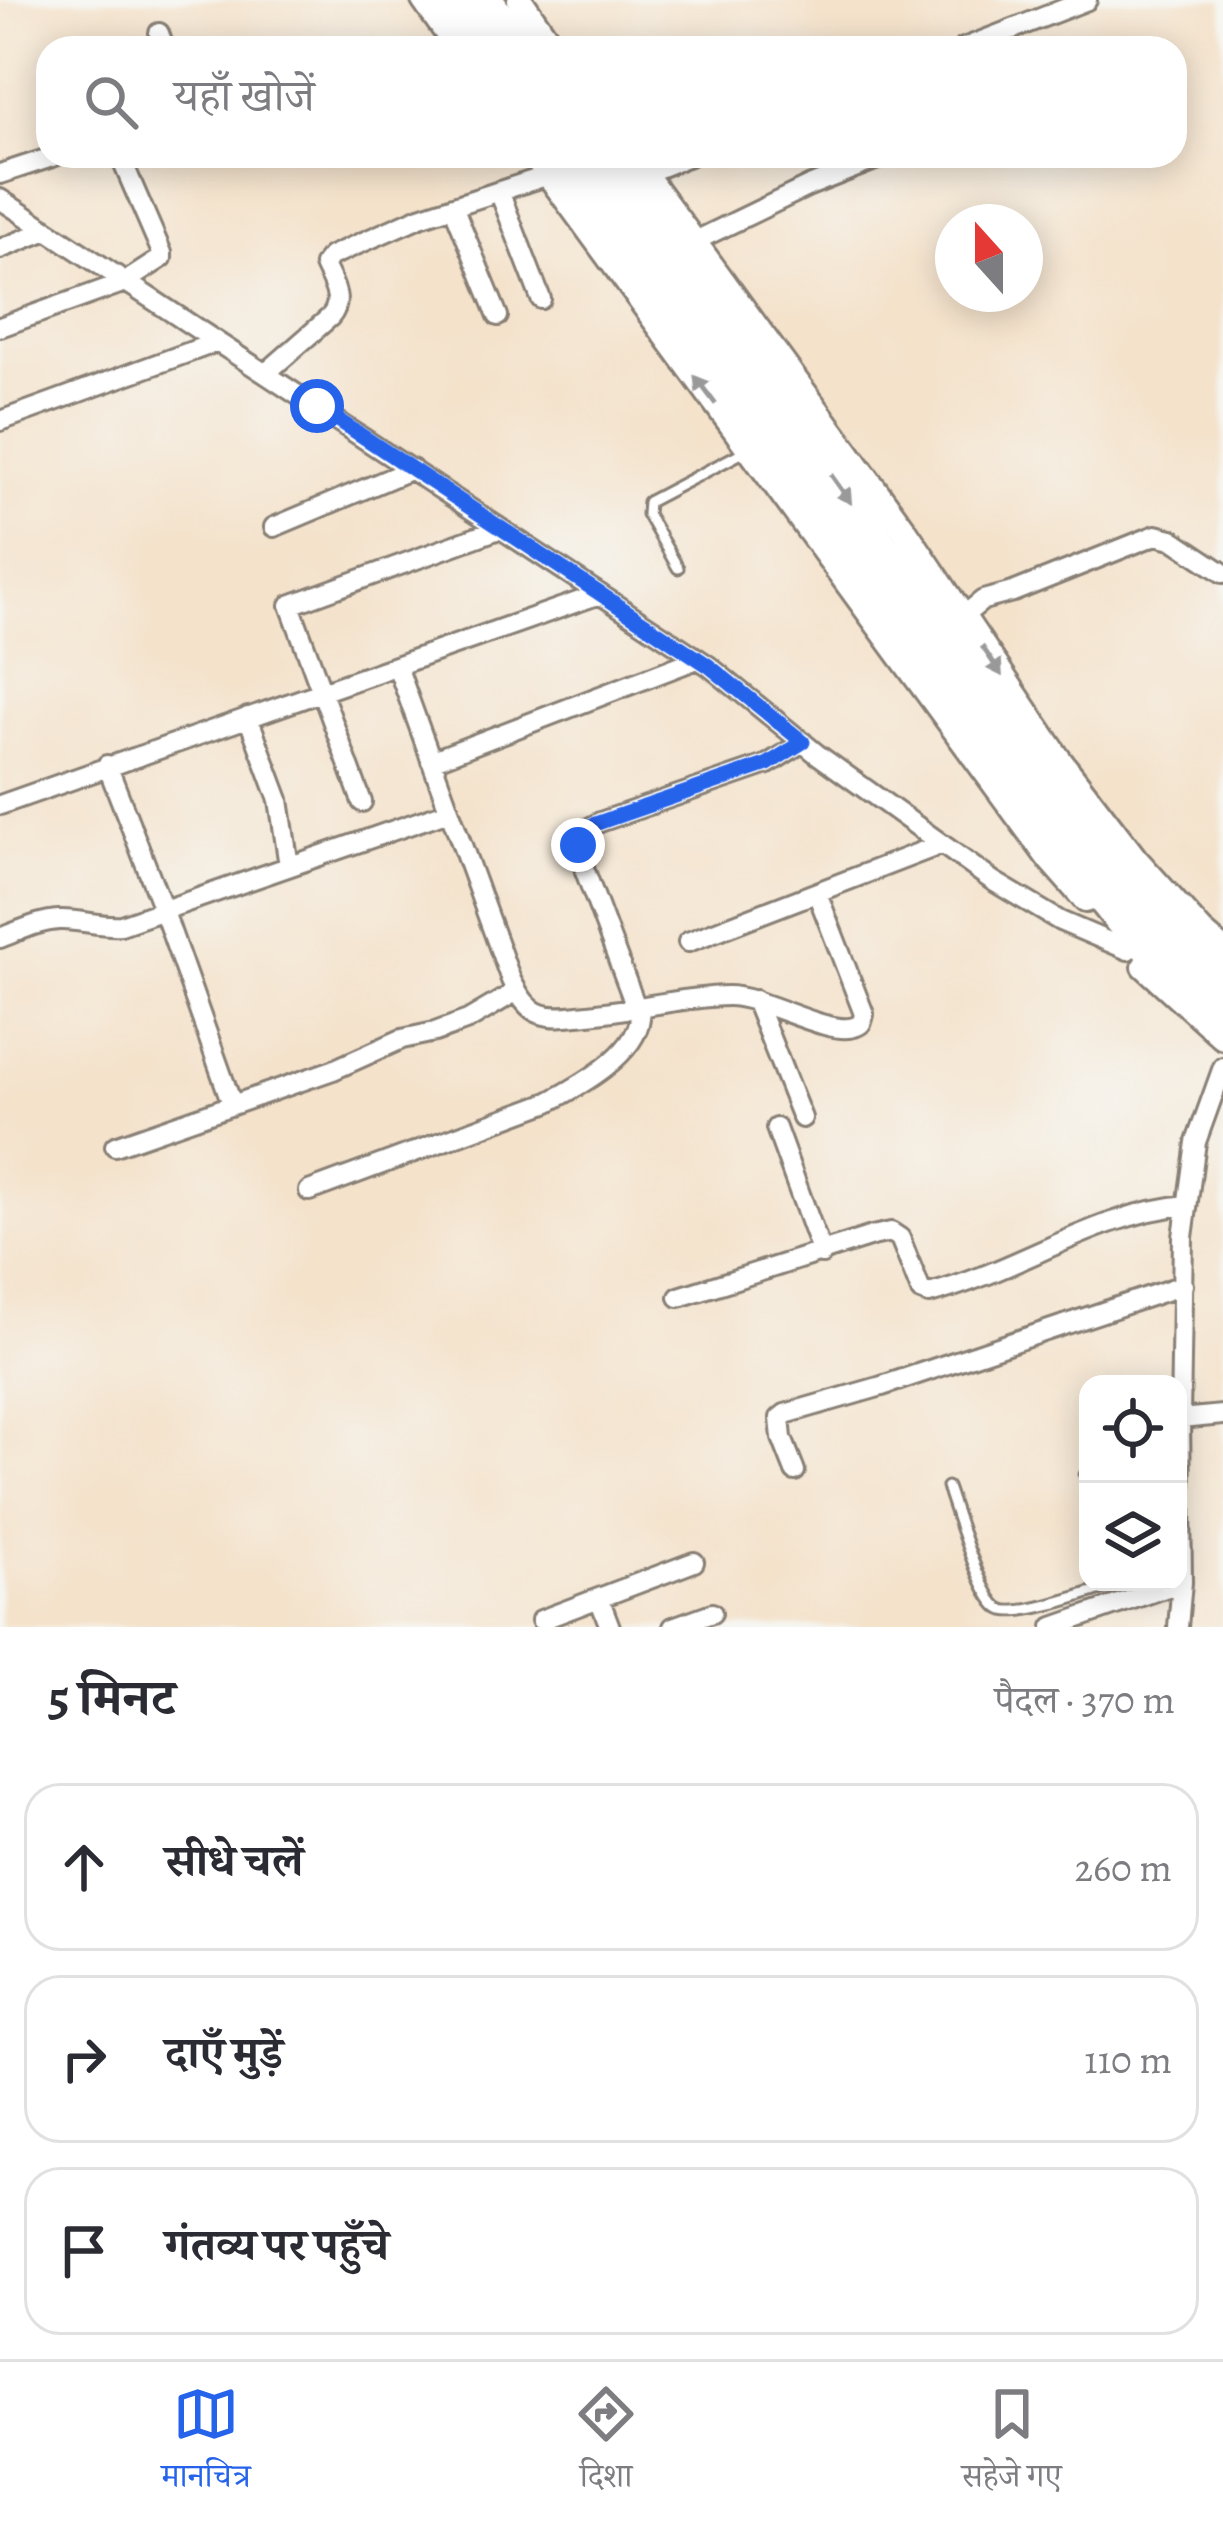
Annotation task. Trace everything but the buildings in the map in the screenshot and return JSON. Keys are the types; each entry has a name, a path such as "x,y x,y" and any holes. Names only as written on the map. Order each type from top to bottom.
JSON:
{"highway":[{"path":"448,0 475,36"},
{"path":"485,0 511,36"},
{"path":"553,168 1051,832 1127,927 1223,1015"},
{"path":"608,168 1058,797 1148,908 1223,977"}],"main road":[{"path":"424,0 450,36"},
{"path":"520,0 545,36"},
{"path":"553,168 749,448 1049,858 1128,950 1223,1037"},
{"path":"640,168 903,528 1059,760 1135,859 1223,951"}],"street":[{"path":"992,36 1066,4 1087,0"},
{"path":"0,174 36,162"},
{"path":"0,327 125,282 160,261 163,253 125,168"},
{"path":"266,374 338,307 326,259 374,235 500,191 539,168"},
{"path":"693,242 854,168"},
{"path":"500,191 541,299"},
{"path":"0,199 697,659 1029,905 1128,950"},
{"path":"453,206 498,316"},
{"path":"0,249 47,230"},
{"path":"0,421 217,342"},
{"path":"274,527 412,469"},
{"path":"362,802 290,605 499,529"},
{"path":"962,617 983,600 1156,536 1172,539 1223,573"},
{"path":"0,805 600,594"},
{"path":"431,761 697,659"},
{"path":"397,666 517,991 539,1014 636,1009 731,996 827,1025 858,1027 864,1014 817,893"},
{"path":"248,717 279,800 290,866"},
{"path":"309,1191 549,1102 581,1085 626,1048 640,1018 585,871 578,845 581,832 768,764 803,742"},
{"path":"107,765 232,1104"},
{"path":"0,938 61,920 121,925 449,811"},
{"path":"688,942 941,844"},
{"path":"115,1146 333,1070 402,1039 468,1021 517,991"},
{"path":"755,1000 802,1118"},
{"path":"1181,1375 1187,1205 1196,1142 1223,1066"},
{"path":"776,1128 822,1254"},
{"path":"679,1297 883,1233 896,1234 918,1286 929,1294 1126,1219 1187,1205"},
{"path":"796,1472 779,1429 784,1414 920,1374 1183,1285"},
{"path":"1187,1418 1223,1415"},
{"path":"541,1620 694,1562"},
{"path":"1053,1627 1133,1591"},
{"path":"1178,1627 1179,1591"},
{"path":"598,1598 610,1627"},
{"path":"673,1627 712,1613"}],"lane":[{"path":"678,568 647,514 648,502 749,448"},
{"path":"947,1487 985,1591 998,1608 1010,1612 1093,1591"}],"route":[{"path":"317,406 709,666 803,742 768,764 589,826 581,832 578,845"}]}
